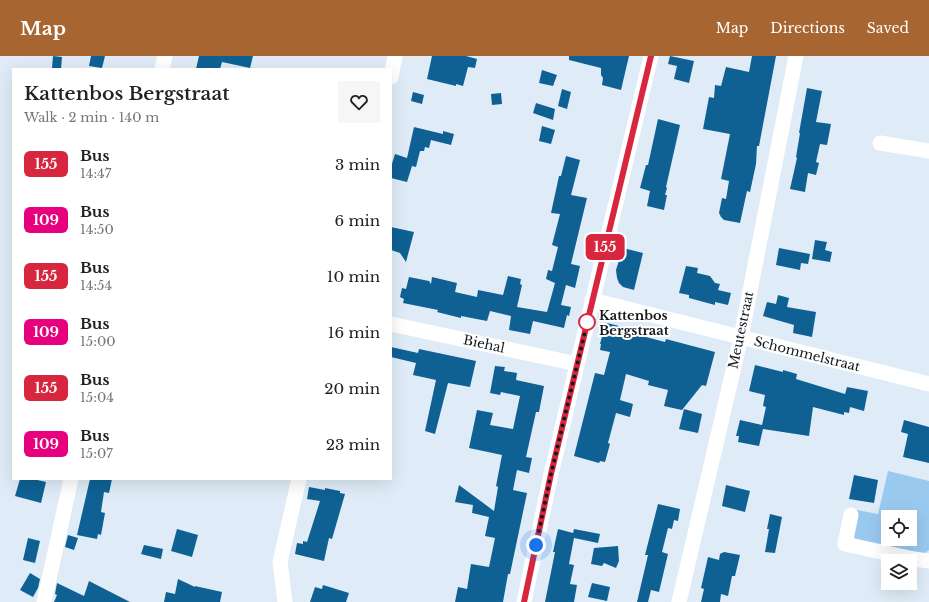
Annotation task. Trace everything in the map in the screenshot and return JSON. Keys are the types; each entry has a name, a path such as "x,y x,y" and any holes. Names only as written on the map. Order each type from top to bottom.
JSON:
{"street":[{"path":"162,68 165,56"},
{"path":"392,73 396,56"},
{"path":"524,602 551,474 651,56"},
{"name":"Meutestraat","path":"680,602 740,337 796,56"},
{"path":"880,143 929,151"},
{"name":"Schommelstraat","path":"592,300 929,384"},
{"name":"Biehal","path":"392,324 577,364"},
{"path":"44,602 71,480"},
{"path":"285,602 280,562 298,480"},
{"path":"851,515 845,544 929,561"}],"shaded area":[{"path":"888,471 929,481 929,550 924,554 885,546 917,546 917,510 881,510 881,545 856,540 853,529 857,510 878,514"}],"building":[{"path":"53,56 62,57 61,68 52,68"},
{"path":"91,56 105,56 102,68 89,66"},
{"path":"199,56 253,56 250,68 222,62 220,68 196,68"},
{"path":"432,56 466,56 477,59 475,68 468,67 463,86 456,84 456,86 427,79"},
{"path":"569,56 629,56 621,90 602,85 603,78 601,75 601,68 569,60"},
{"path":"670,56 694,61 689,83 674,79 677,66 668,64"},
{"path":"752,56 776,56 759,146 757,146 756,164 750,192 747,191 740,223 724,220 719,213 722,198 726,199 729,181 721,179 730,134 703,129 709,97 714,98 715,85 721,86 726,67 749,72"},
{"path":"542,70 557,75 553,86 539,83"},
{"path":"807,88 822,91 816,122 831,124 827,145 820,144 816,162 819,163 816,175 808,173 805,192 790,189 797,158 799,133"},
{"path":"562,89 571,92 567,109 558,106"},
{"path":"413,92 424,95 422,104 411,101"},
{"path":"501,93 502,104 492,105 491,94"},
{"path":"536,103 555,109 553,120 533,113"},
{"path":"658,119 680,125 666,187 665,195 667,195 664,210 647,206 650,191 640,188 646,165 648,165"},
{"path":"542,126 555,130 551,144 539,141"},
{"path":"414,127 443,134 443,131 454,134 451,145 431,140 429,148 425,147 424,151 420,151 416,167 412,166 407,182 392,178 392,164 395,154 407,158"},
{"path":"566,156 580,160 571,195 587,198 571,264 580,266 575,288 566,285 561,305 571,307 569,316 567,315 564,328 533,321 530,334 509,330 511,316 490,311 487,321 461,316 461,318 437,312 438,310 403,303 404,299 400,297 402,288 406,289 409,277 429,281 431,284 432,277 457,283 455,292 477,297 478,290 503,295 508,276 521,279 520,284 522,285 517,307 547,312 555,283 546,279 548,270 552,271 558,247 552,245 560,214 551,213 559,176 561,176"},
{"path":"392,227 414,232 406,262 400,253 392,250"},
{"path":"815,240 827,242 825,250 832,252 830,262 812,259"},
{"path":"623,248 643,253 634,290 623,287 617,278 616,270"},
{"path":"779,248 810,254 808,264 801,263 800,270 776,265"},
{"path":"686,266 698,268 697,273 710,276 715,283 720,284 718,290 731,293 728,305 715,302 715,305 689,298 689,295 679,293"},
{"path":"778,295 789,298 787,307 816,312 812,337 793,333 794,325 763,316 767,302 776,304"},
{"path":"607,323 643,332 642,336 665,342 666,339 715,352 706,386 702,385 682,410 664,406 668,390 648,385 649,381 626,374 620,400 633,404 630,417 616,413 608,443 610,444 605,462 600,461 599,463 574,456 595,373 604,375 610,352 600,350 600,344"},
{"path":"392,347 418,353 419,349 476,361 470,387 448,383 435,434 425,431 436,380 413,375 416,363 392,357"},
{"path":"755,365 797,374 796,379 845,394 847,387 868,391 864,411 850,407 849,413 844,412 844,415 813,407 809,436 763,429 759,446 738,442 739,436 736,436 740,420 762,425 766,407 763,406 765,395 749,391"},
{"path":"495,366 505,367 504,371 517,373 516,380 544,386 539,412 536,412 526,457 532,458 529,473 517,470 513,490 527,493 503,602 455,602 458,587 467,589 471,564 489,567 495,538 485,536 489,517 472,513 473,505 455,502 459,485 494,511 498,487 496,486 502,455 469,448 477,410 493,413 490,425 513,429 520,396 501,392 500,395 490,393"},
{"path":"684,409 702,414 698,433 679,429"},
{"path":"904,420 929,427 929,463 903,457 908,434 901,432"},
{"path":"854,475 878,480 874,503 849,499"},
{"path":"20,480 37,480 46,482 41,503 15,496"},
{"path":"90,480 112,480 109,493 104,492 101,512 105,513 101,535 98,534 97,539 77,535"},
{"path":"726,485 750,491 745,512 722,506"},
{"path":"309,487 325,490 325,488 340,491 340,493 345,494 332,539 329,538 324,561 295,554 297,543 303,544 303,541 307,542 320,501 307,499"},
{"path":"658,504 680,509 678,521 674,520 672,529 668,528 662,552 668,554 659,592 651,590 648,602 637,602 648,555 645,555"},
{"path":"770,514 782,517 775,553 765,552"},
{"path":"177,529 198,535 192,557 171,551"},
{"path":"558,529 573,533 574,529 600,534 598,543 574,538 569,564 574,565 570,584 577,585 574,602 545,602"},
{"path":"68,535 78,538 74,550 65,547"},
{"path":"28,538 40,541 35,563 23,560"},
{"path":"144,545 163,549 161,559 141,554"},
{"path":"618,546 619,561 616,568 604,563 602,566 591,564 594,548"},
{"path":"724,552 740,555 735,576 732,576 728,596 721,594 720,602 701,602 704,589 701,588 708,557 719,560 720,554"},
{"path":"30,573 40,579 38,588 33,597 20,590"},
{"path":"178,579 195,587 222,592 220,602 164,602 166,592 175,594"},
{"path":"89,581 130,602 54,602 57,595 55,594 57,583 84,596"},
{"path":"592,583 610,587 607,601 588,597"},
{"path":"323,585 349,593 346,602 310,602 315,587 322,589"}],"bus line":[{"name":"155","path":"524,602 551,474 651,56"}],"place":[{"name":"Kattenbos Bergstraat","path":"587,322"}],"route":[{"path":"536,545 551,474 589,315 587,322"}]}
